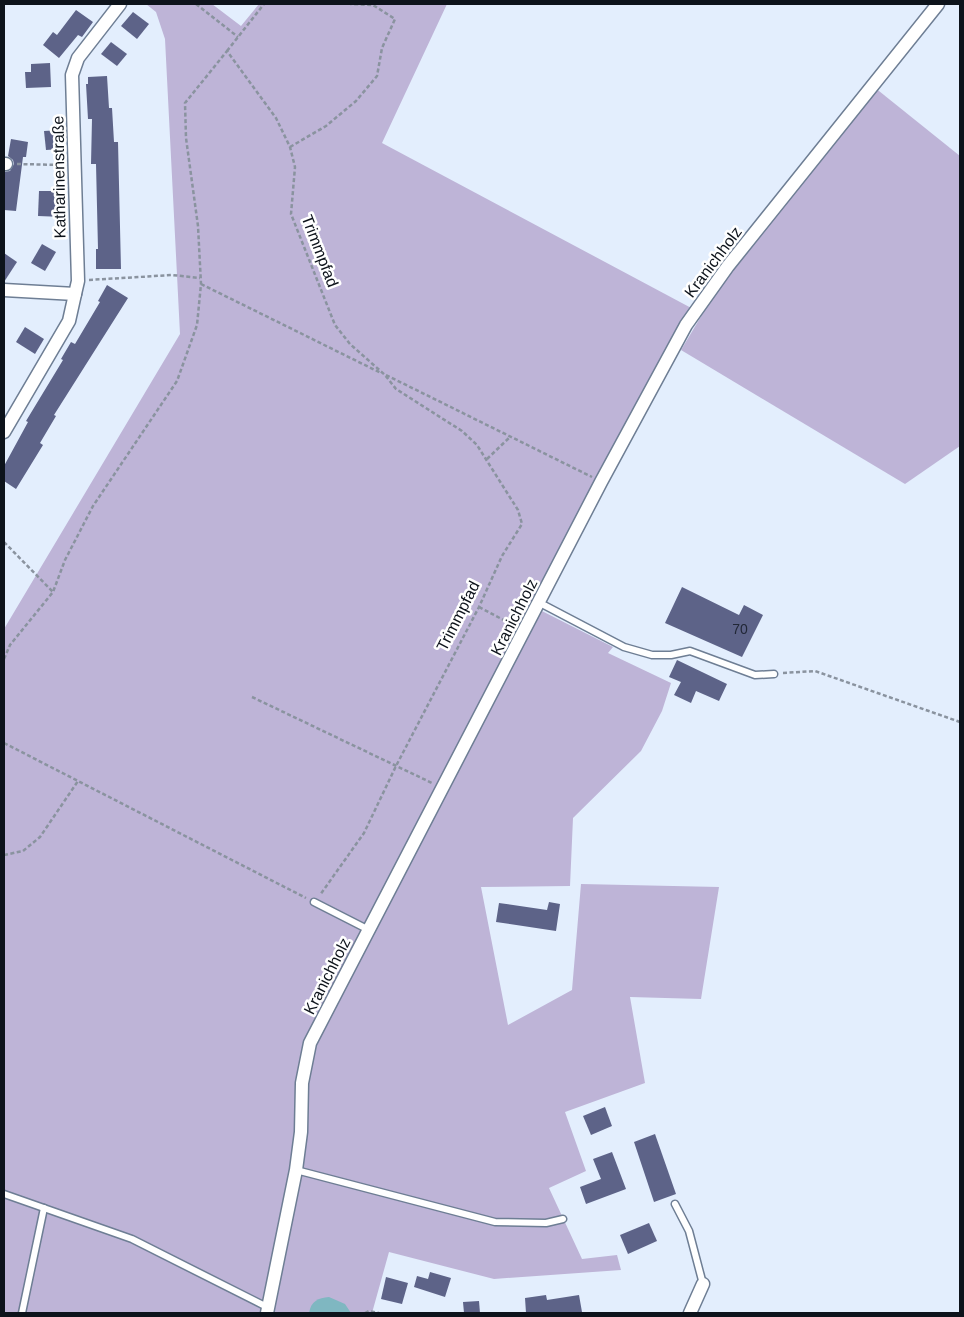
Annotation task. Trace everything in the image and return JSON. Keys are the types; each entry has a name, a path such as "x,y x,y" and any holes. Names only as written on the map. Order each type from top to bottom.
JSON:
{"street":[{"name":"Katharinenstraße","path":"4,432 69,322 78,281 72,75 78,58 120,4"},
{"name":"Kranichholz","path":"267,1310 296,1170 301,1132 302,1083 310,1043 602,482 686,325 728,266 938,4"},
{"path":"4,290 75,294"},
{"path":"690,1313 703,1284"}],"lane":[{"path":"540,603 624,647 638,652 671,655 690,651 755,674 774,674"},
{"path":"314,902 369,930"},
{"path":"296,1170 495,1222 546,1223 563,1219"},
{"path":"4,1194 132,1239 267,1310"},
{"path":"675,1204 689,1231 703,1284"},
{"path":"22,1313 44,1208"}],"path":[{"path":"196,4 238,37"},
{"path":"4,659 10,645 53,592 65,560 93,506 177,381 197,325 201,284 198,226 186,138 185,103 264,4"},
{"path":"290,146 326,126 356,101 377,76 382,48 395,19 373,5 350,4"},
{"name":"Trimmpfad","path":"227,51 276,118 290,146 295,167 290,214 335,325 350,344 385,375 396,389 462,431 477,445 518,510 522,524 502,556 479,607 396,766 364,833 314,902"},
{"path":"5,164 76,165"},
{"path":"78,281 172,275 200,278"},
{"path":"201,284 602,482"},
{"path":"487,459 510,437"},
{"path":"4,542 53,592"},
{"path":"479,607 525,631"},
{"path":"774,674 815,670 960,722"},
{"path":"252,697 442,788"},
{"path":"4,743 314,902"},
{"path":"4,855 23,851 40,837 78,781"},
{"path":"365,1313 369,1311 379,1313"}],"shaded area":[{"path":"146,4 212,4 241,26 259,4 447,4 382,143 695,310 534,607 613,647 608,653 671,683 662,711 641,751 573,818 570,886 481,887 508,1025 572,990 581,884 719,887 701,999 630,997 645,1083 565,1112 586,1171 549,1188 582,1259 617,1255 621,1270 494,1279 389,1252 372,1313 23,1313 46,1208 4,1193 4,629 180,334 165,39 156,12"},
{"path":"874,87 960,156 960,446 905,484 681,350 730,268"},
{"path":"4,1196 43,1210 20,1313 4,1313"}],"water":[{"path":"329,1297 345,1304 351,1313 309,1313 311,1306 316,1301"}],"building":[{"path":"76,10 93,22 82,37 78,35 59,58 43,45 53,32 57,35"},
{"path":"133,12 149,24 137,39 121,26"},
{"path":"111,42 127,54 117,66 101,54"},
{"path":"50,63 51,87 26,88 25,72 31,72 31,64"},
{"path":"107,76 109,108 112,108 114,142 118,142 121,269 96,269 96,249 98,249 96,164 91,164 92,119 88,119 86,84 88,84 88,77"},
{"path":"61,130 62,149 46,150 44,131"},
{"path":"11,139 28,142 26,157 23,157 16,211 4,210 4,172 10,171 14,164 13,160 8,156"},
{"path":"39,191 64,191 63,217 38,216"},
{"path":"42,244 56,252 45,271 31,263"},
{"path":"4,253 17,262 4,282"},
{"path":"107,285 128,298 54,415 56,416 40,443 43,445 16,489 4,481 4,466 28,422 26,421 63,360 61,359 71,342 75,344 100,302 98,301"},
{"path":"25,327 44,339 35,354 16,342"},
{"path":"682,587 739,615 744,605 763,615 742,657 665,623"},
{"path":"677,660 727,684 719,701 696,691 691,703 674,695 681,682 669,677"},
{"path":"549,902 560,904 556,931 496,922 499,903 547,910"},
{"path":"605,1107 612,1126 591,1135 583,1116"},
{"path":"655,1134 676,1194 654,1202 634,1142"},
{"path":"612,1152 626,1189 586,1204 580,1187 601,1179 593,1159"},
{"path":"649,1223 657,1241 628,1254 620,1235"},
{"path":"430,1272 451,1278 445,1297 414,1287 417,1276 428,1279"},
{"path":"386,1277 408,1283 402,1304 381,1299"},
{"path":"546,1295 547,1300 579,1295 582,1312 526,1313 525,1298"},
{"path":"479,1301 480,1313 464,1313 463,1302"}]}
